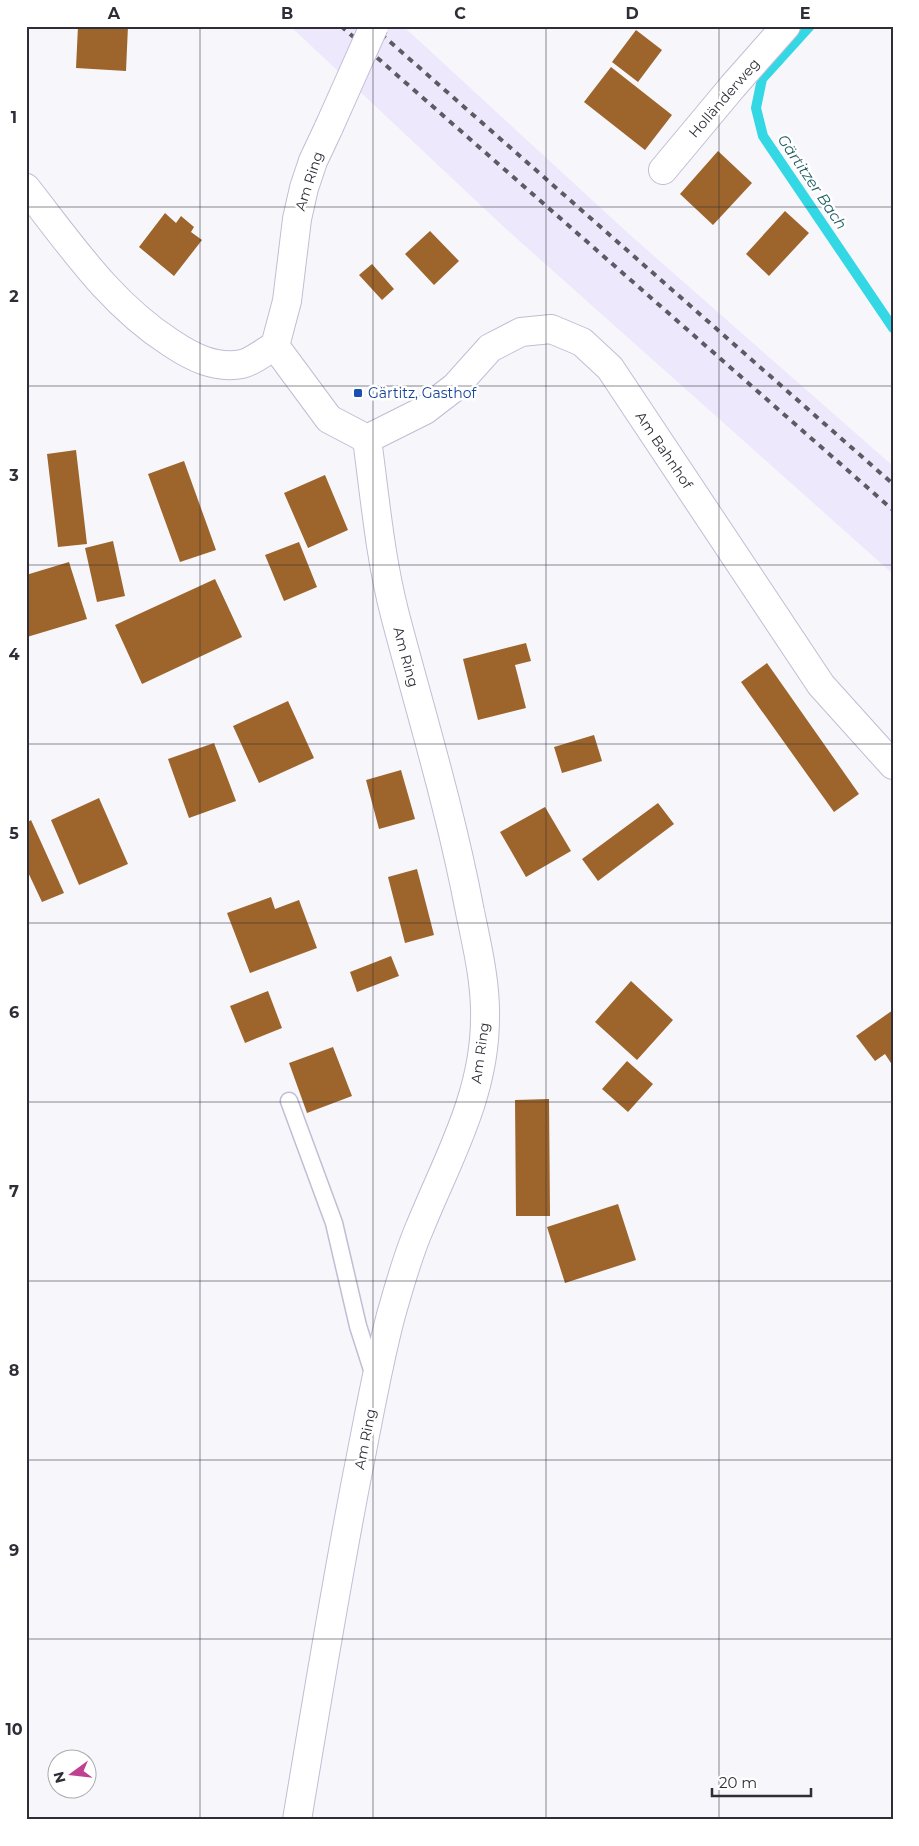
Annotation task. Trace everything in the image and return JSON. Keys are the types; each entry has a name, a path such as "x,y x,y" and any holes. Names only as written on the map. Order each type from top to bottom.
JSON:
{"street":[{"name":"Am Ring","path":"275,346 288,301 297,219 304,188 313,161 374,26"},
{"name":"Holländerweg","path":"663,170 786,26"},
{"path":"26,188 99,281 147,327 189,355 215,365 243,364 275,346 330,419 367,439"},
{"name":"Am Bahnhof","path":"367,439 425,410 455,387 490,348 521,332 550,328 582,342 610,368 821,685 893,765"},
{"name":"Am Ring","path":"297,1820 333,1600 376,1382 392,1314 419,1229 460,1135 480,1072 486,1016 479,956 448,809 384,569 367,439"}],"lane":[{"path":"289,1101 334,1223 358,1326 376,1382"}],"shaded area":[{"path":"290,26 403,26 629,234 893,466 893,574 505,228"}],"building":[{"path":"78,26 128,26 126,71 76,68"},
{"path":"636,30 662,50 638,82 612,62"},
{"path":"611,67 672,115 645,150 584,102"},
{"path":"718,151 752,183 713,225 680,194"},
{"path":"785,211 809,233 769,276 746,254"},
{"path":"165,213 176,223 181,216 194,227 191,232 202,240 174,276 139,247"},
{"path":"430,231 459,261 434,285 405,254"},
{"path":"372,264 394,289 382,300 359,275"},
{"path":"76,450 87,544 58,547 47,454"},
{"path":"184,461 216,550 180,562 148,474"},
{"path":"325,475 348,530 308,548 284,493"},
{"path":"113,541 125,596 97,602 85,548"},
{"path":"299,542 317,587 284,601 265,555"},
{"path":"69,562 87,619 27,637 26,575"},
{"path":"215,579 242,637 142,684 115,625"},
{"path":"526,643 531,661 515,665 526,708 478,720 463,659"},
{"path":"767,663 859,794 834,812 741,682"},
{"path":"288,701 314,758 259,783 233,726"},
{"path":"594,735 602,761 562,773 554,747"},
{"path":"214,743 236,801 189,818 168,759"},
{"path":"401,770 415,819 379,829 366,780"},
{"path":"99,798 128,864 79,885 51,820"},
{"path":"658,803 674,824 598,881 582,859"},
{"path":"545,807 571,851 526,877 500,832"},
{"path":"31,820 64,893 42,902 26,868 26,823"},
{"path":"417,869 434,935 405,943 388,877"},
{"path":"271,897 275,909 299,900 317,948 250,973 227,913"},
{"path":"391,956 399,976 357,992 350,972"},
{"path":"631,981 673,1020 637,1060 595,1022"},
{"path":"268,991 282,1028 245,1043 230,1006"},
{"path":"893,1010 893,1066 885,1054 875,1061 856,1036"},
{"path":"333,1047 352,1096 307,1113 289,1063"},
{"path":"627,1061 653,1084 628,1112 602,1089"},
{"path":"549,1099 550,1216 516,1216 515,1100"},
{"path":"618,1204 636,1260 565,1283 547,1227"}],"waterway":[{"name":"Gärtitzer Bach","path":"810,26 762,79 756,108 763,136 893,328"}],"railway":[{"path":"341,26 893,510"},
{"path":"372,26 893,484"}],"place":[{"name":"Gärtitz, Gasthof","path":"358,393"}]}
